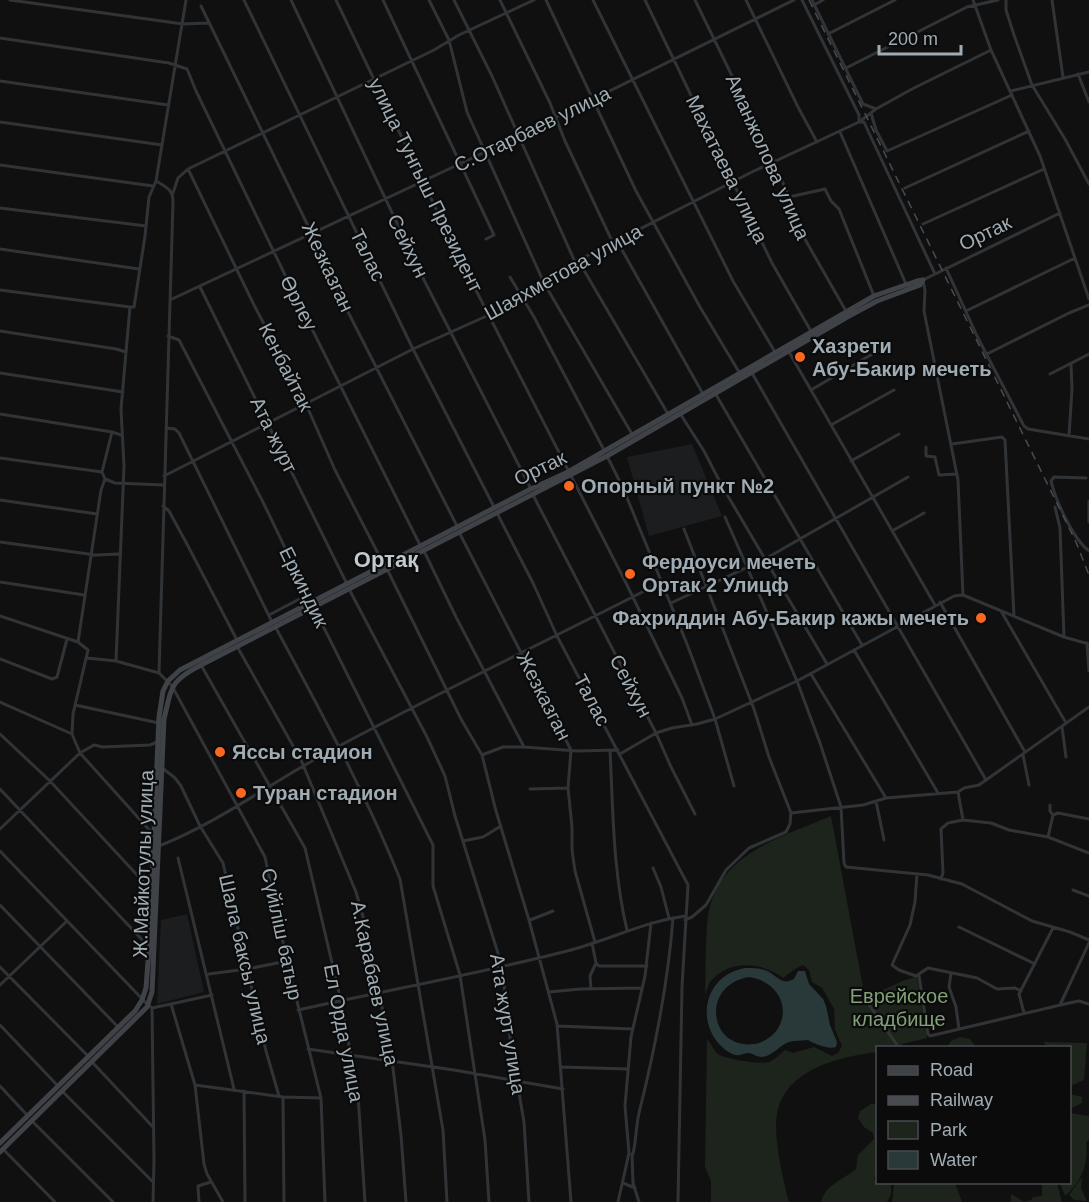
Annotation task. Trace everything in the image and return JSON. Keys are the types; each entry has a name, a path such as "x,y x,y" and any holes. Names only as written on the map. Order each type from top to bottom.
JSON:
{"street":[{"path":"10,0 183,24 209,23"},
{"path":"0,290 134,307 148,198 156,181 186,0"},
{"name":"Талас","path":"244,0 413,349 533,583 557,636 688,885 685,918"},
{"name":"Сейхун","path":"291,0 450,331 656,733 695,814"},
{"name":"улица Тунгыш Президент","path":"336,0 457,253 682,698 692,725"},
{"path":"383,0 494,235 486,239"},
{"path":"429,0 449,40 463,98 475,130 543,279 633,435"},
{"path":"454,0 576,261 668,414"},
{"path":"500,0 613,243"},
{"path":"87,658 116,661 159,673 173,194 178,178 188,169 534,0"},
{"path":"546,0 636,191 740,372"},
{"path":"593,0 733,281 775,352"},
{"name":"Махатаева улица","path":"645,0 772,263 813,333"},
{"name":"Аманжолова улица","path":"695,0 774,162 789,197 798,227 846,311"},
{"path":"746,0 817,142"},
{"name":"С.Отарбаев улица","path":"170,300 518,137 794,0"},
{"path":"802,0 859,115 859,122 864,122 935,274"},
{"path":"812,0 863,104 876,109"},
{"path":"814,5 823,0"},
{"path":"828,34 895,0"},
{"path":"846,68 974,2 998,0"},
{"path":"1006,0 1014,35 1032,85 1089,184"},
{"path":"1052,0 1063,77"},
{"path":"974,2 991,50 1044,169 1089,299"},
{"name":"Жезказган","path":"201,6 344,304 571,750 568,788 575,871 594,943 596,963"},
{"path":"0,38 176,66"},
{"name":"Шаяхметова улица","path":"164,476 413,349 489,315 521,296 543,279 576,261 859,122 876,109 991,50"},
{"name":"Өрлеу","path":"176,66 189,71 196,91 274,252 524,747"},
{"path":"871,113 876,130 887,151 1032,85 1089,72"},
{"path":"1078,74 1089,102"},
{"path":"0,81 168,105"},
{"path":"0,122 162,145"},
{"path":"840,131 906,284"},
{"path":"905,188 1029,131"},
{"path":"0,165 153,186"},
{"name":"Кенбайтак","path":"188,169 306,404 335,470 482,755 530,920 557,1026 571,1202"},
{"path":"923,224 1044,169"},
{"path":"156,181 173,194"},
{"path":"789,197 825,189 831,201 839,209 874,296"},
{"path":"0,208 146,226"},
{"name":"Ортак","path":"170,684 180,670 606,454 788,350 846,311 874,296 923,280 1060,213"},
{"path":"617,241 703,394"},
{"path":"0,249 139,268"},
{"path":"966,311 1075,258"},
{"path":"946,268 1024,426 1028,429 1089,440"},
{"path":"510,277 573,389 623,488 671,603 715,719 734,786"},
{"path":"923,280 926,322 957,474 963,595"},
{"name":"Ортак","path":"606,454 633,435 775,352 877,301 920,285 923,280"},
{"name":"Ата журт","path":"200,287 445,776 455,816"},
{"path":"987,354 1089,305"},
{"path":"116,661 124,466 123,392 130,307"},
{"path":"0,331 126,352"},
{"name":"Еркиндик","path":"168,336 179,340 263,502 307,595 434,845 433,886 460,975"},
{"path":"811,390 886,346"},
{"path":"788,350 935,605"},
{"path":"1050,374 1089,354"},
{"path":"1069,436 1071,364"},
{"path":"751,371 986,780"},
{"path":"0,373 123,392"},
{"path":"831,425 894,390"},
{"path":"715,392 862,645"},
{"path":"680,413 827,664"},
{"path":"0,414 110,431 122,435"},
{"path":"166,428 175,429 179,433 268,615 339,746 400,879 443,1130 447,1202"},
{"path":"110,431 102,472 105,479 112,483 164,485"},
{"path":"851,461 899,434"},
{"path":"952,444 1002,436 1005,440 1014,616"},
{"path":"926,447 926,456 935,456 939,475 957,474"},
{"path":"0,458 102,472"},
{"path":"671,603 765,559 908,477"},
{"path":"1086,478 1054,477 1051,481 1071,528 1080,543 1089,551"},
{"path":"78,642 97,514 105,479"},
{"path":"0,500 97,514"},
{"path":"1089,501 1089,522"},
{"name":"А.Карабаев улица","path":"163,507 169,511 189,546 237,643 303,765 356,892 369,938 392,1060 406,1202"},
{"path":"1055,507 1060,528 1064,637"},
{"path":"892,531 924,513"},
{"path":"725,517 797,681 820,743 841,807 844,863 850,868 917,874 941,879 975,890 1032,921 1089,941 1060,1005"},
{"path":"298,1010 540,958 594,943 651,923 671,918 692,917 706,905 726,870 749,848 786,832 790,824 790,813 751,702 684,530"},
{"path":"0,542 96,555 119,554"},
{"path":"0,582 84,595"},
{"path":"159,847 237,806 303,765 374,727 662,582"},
{"path":"268,615 307,595"},
{"path":"482,755 503,747 619,752 656,733 715,719 797,681 954,596 963,595 1064,637 1088,644 1089,671"},
{"path":"940,602 1024,753 1029,785"},
{"path":"1001,611 1066,723"},
{"path":"0,616 78,642 88,650 75,705 72,734 80,753 154,835"},
{"path":"0,659 52,679 57,677 67,639"},
{"name":"Ортак","path":"170,684 237,643"},
{"path":"854,650 938,794"},
{"name":"Ел Орда улица","path":"201,665 305,848 341,1000 358,1095 365,1202"},
{"name":"Сүйіліш батыр","path":"159,673 170,684 265,857 298,1010 321,1098 325,1202"},
{"path":"810,674 886,798"},
{"name":"Ж.Майкотулы улица","path":"150,1006 159,847 157,809 159,723 161,699 170,684"},
{"name":"Ж.Майкотулы улица","path":"142,1000 146,988 154,835 164,719 170,684"},
{"path":"0,702 72,734"},
{"path":"75,705 159,723"},
{"path":"790,813 841,807 886,798 958,792 964,788 979,785 1089,707"},
{"path":"1062,727 1066,757"},
{"path":"0,734 50,781 151,890"},
{"path":"0,829 80,753 92,746 150,745 158,742"},
{"path":"610,750 618,881 627,930"},
{"name":"Шала баксы улица","path":"161,767 181,786 200,826 223,863 266,1051 281,1096 284,1202"},
{"path":"530,789 568,788"},
{"path":"0,789 149,948"},
{"path":"958,792 963,820"},
{"path":"876,801 884,840"},
{"path":"1048,837 1053,815 1050,805"},
{"path":"1053,815 1058,813 1089,819"},
{"name":"Ата журт улица","path":"455,816 501,966 524,1122 529,1202"},
{"path":"941,879 943,873 941,830 948,823 963,820 991,823 1010,830 1048,837 1089,853"},
{"path":"463,841 483,837 501,826"},
{"path":"0,851 150,1006"},
{"path":"178,858 234,1089"},
{"path":"618,1202 649,1076 666,980 671,918 654,868"},
{"path":"917,874 916,895 910,925 892,965 898,970 916,976 928,969 977,978 997,989 1015,988 1021,991"},
{"path":"1073,890 1089,896"},
{"path":"0,905 120,1029"},
{"path":"530,920 553,911"},
{"path":"678,1202 685,918"},
{"path":"0,985 67,921"},
{"path":"639,1202 633,1183 625,1106 632,1029 646,966 651,923"},
{"path":"959,927 1035,964"},
{"path":"1024,1013 1019,994 1053,928"},
{"path":"208,975 287,961"},
{"path":"591,989 590,976 596,963 599,966 646,966"},
{"path":"0,967 90,1059 153,1128"},
{"path":"951,973 949,987 956,1007 959,1029"},
{"path":"460,975 485,1140 489,1202"},
{"path":"919,976 928,1036 1078,1001 1089,1004"},
{"path":"549,992 642,988"},
{"path":"120,1029 150,1006 212,995"},
{"path":"865,996 897,1045"},
{"path":"55,1202 1,1148 120,1029 142,1000"},
{"path":"171,1004 195,1084 204,1164 223,1202"},
{"path":"150,1006 153,1202"},
{"path":"0,1025 108,1138 153,1181"},
{"path":"557,1026 632,1029"},
{"path":"308,1049 431,1066 562,1089"},
{"path":"560,1067 628,1069"},
{"path":"195,1084 281,1096 321,1098"},
{"path":"0,1086 113,1202"},
{"path":"244,1091 245,1202"},
{"path":"199,1202 198,1186 211,1182"},
{"path":"623,1183 636,1189"}],"shaded area":[{"path":"692,444 722,516 649,536 627,457"},
{"path":"187,914 204,992 157,1004 161,920"}],"green space":[{"name":"Еврейское кладбище","path":"831,816 865,998 917,977 927,1038 902,1044 903,1046 876,1046 876,1052 846,1057 816,1068 791,1086 782,1099 776,1123 779,1158 789,1202 711,1202 711,1181 705,1167 707,1039 722,1056 759,1063 771,1061 785,1050 793,1053 814,1047 832,1056 838,1053 842,1046 835,1030 834,1009 822,988 812,982 809,970 803,965 783,978 756,966 736,966 718,974 710,982 705,994 707,925 712,901 721,882 734,866 751,853"},
{"path":"960,1037 970,1039 975,1046 948,1046 951,1041"},
{"path":"1043,1042 1087,1043 1084,1080 1071,1086 1071,1046 1046,1046"},
{"path":"1071,1094 1082,1097 1082,1103 1071,1108"},
{"path":"871,1104 876,1104 876,1173 874,1179 876,1184 891,1184 891,1194 887,1202 821,1202 831,1187 856,1169 858,1155 874,1139 873,1133 864,1127 858,1118 860,1111"},
{"path":"1071,1113 1089,1116 1089,1140 1086,1143 1083,1172 1065,1196 1060,1184 1071,1184"},
{"path":"1082,1177 1081,1188 1087,1201 1074,1200 1069,1195"},
{"path":"955,1184 962,1202 892,1202 894,1185"},
{"path":"1042,1184 1057,1184 1062,1202 1024,1202 1033,1197 1042,1196"},
{"path":"1011,1194 1024,1202 1011,1202"}],"water":[{"path":"746,968 759,969 767,971 780,980 790,981 794,979 798,971 805,971 809,984 823,999 826,1006 837,1042 836,1047 825,1047 808,1040 794,1041 762,1057 749,1053 736,1055 725,1050 712,1034 707,1010 714,987 722,978","holes":["749,977 758,979 773,988 778,995 782,1003 781,1021 775,1033 764,1041 754,1044 739,1043 727,1037 720,1028 716,1016 717,1003 723,992 733,982"]}],"railway":[{"path":"809,0 1076,542 1089,575"}],"place":[{"name":"Хазрети Абу-Бакир мечеть","path":"800,357"},
{"name":"Опорный пункт №2","path":"569,486"},
{"name":"Фердоуси мечеть Ортак 2 Улицф","path":"630,574"},
{"name":"Фахриддин Абу-Бакир кажы мечеть","path":"981,618"},
{"name":"Яссы стадион","path":"220,752"},
{"name":"Туран стадион","path":"241,793"}],"district":[{"name":"Ортақ","path":"386,559"}]}
